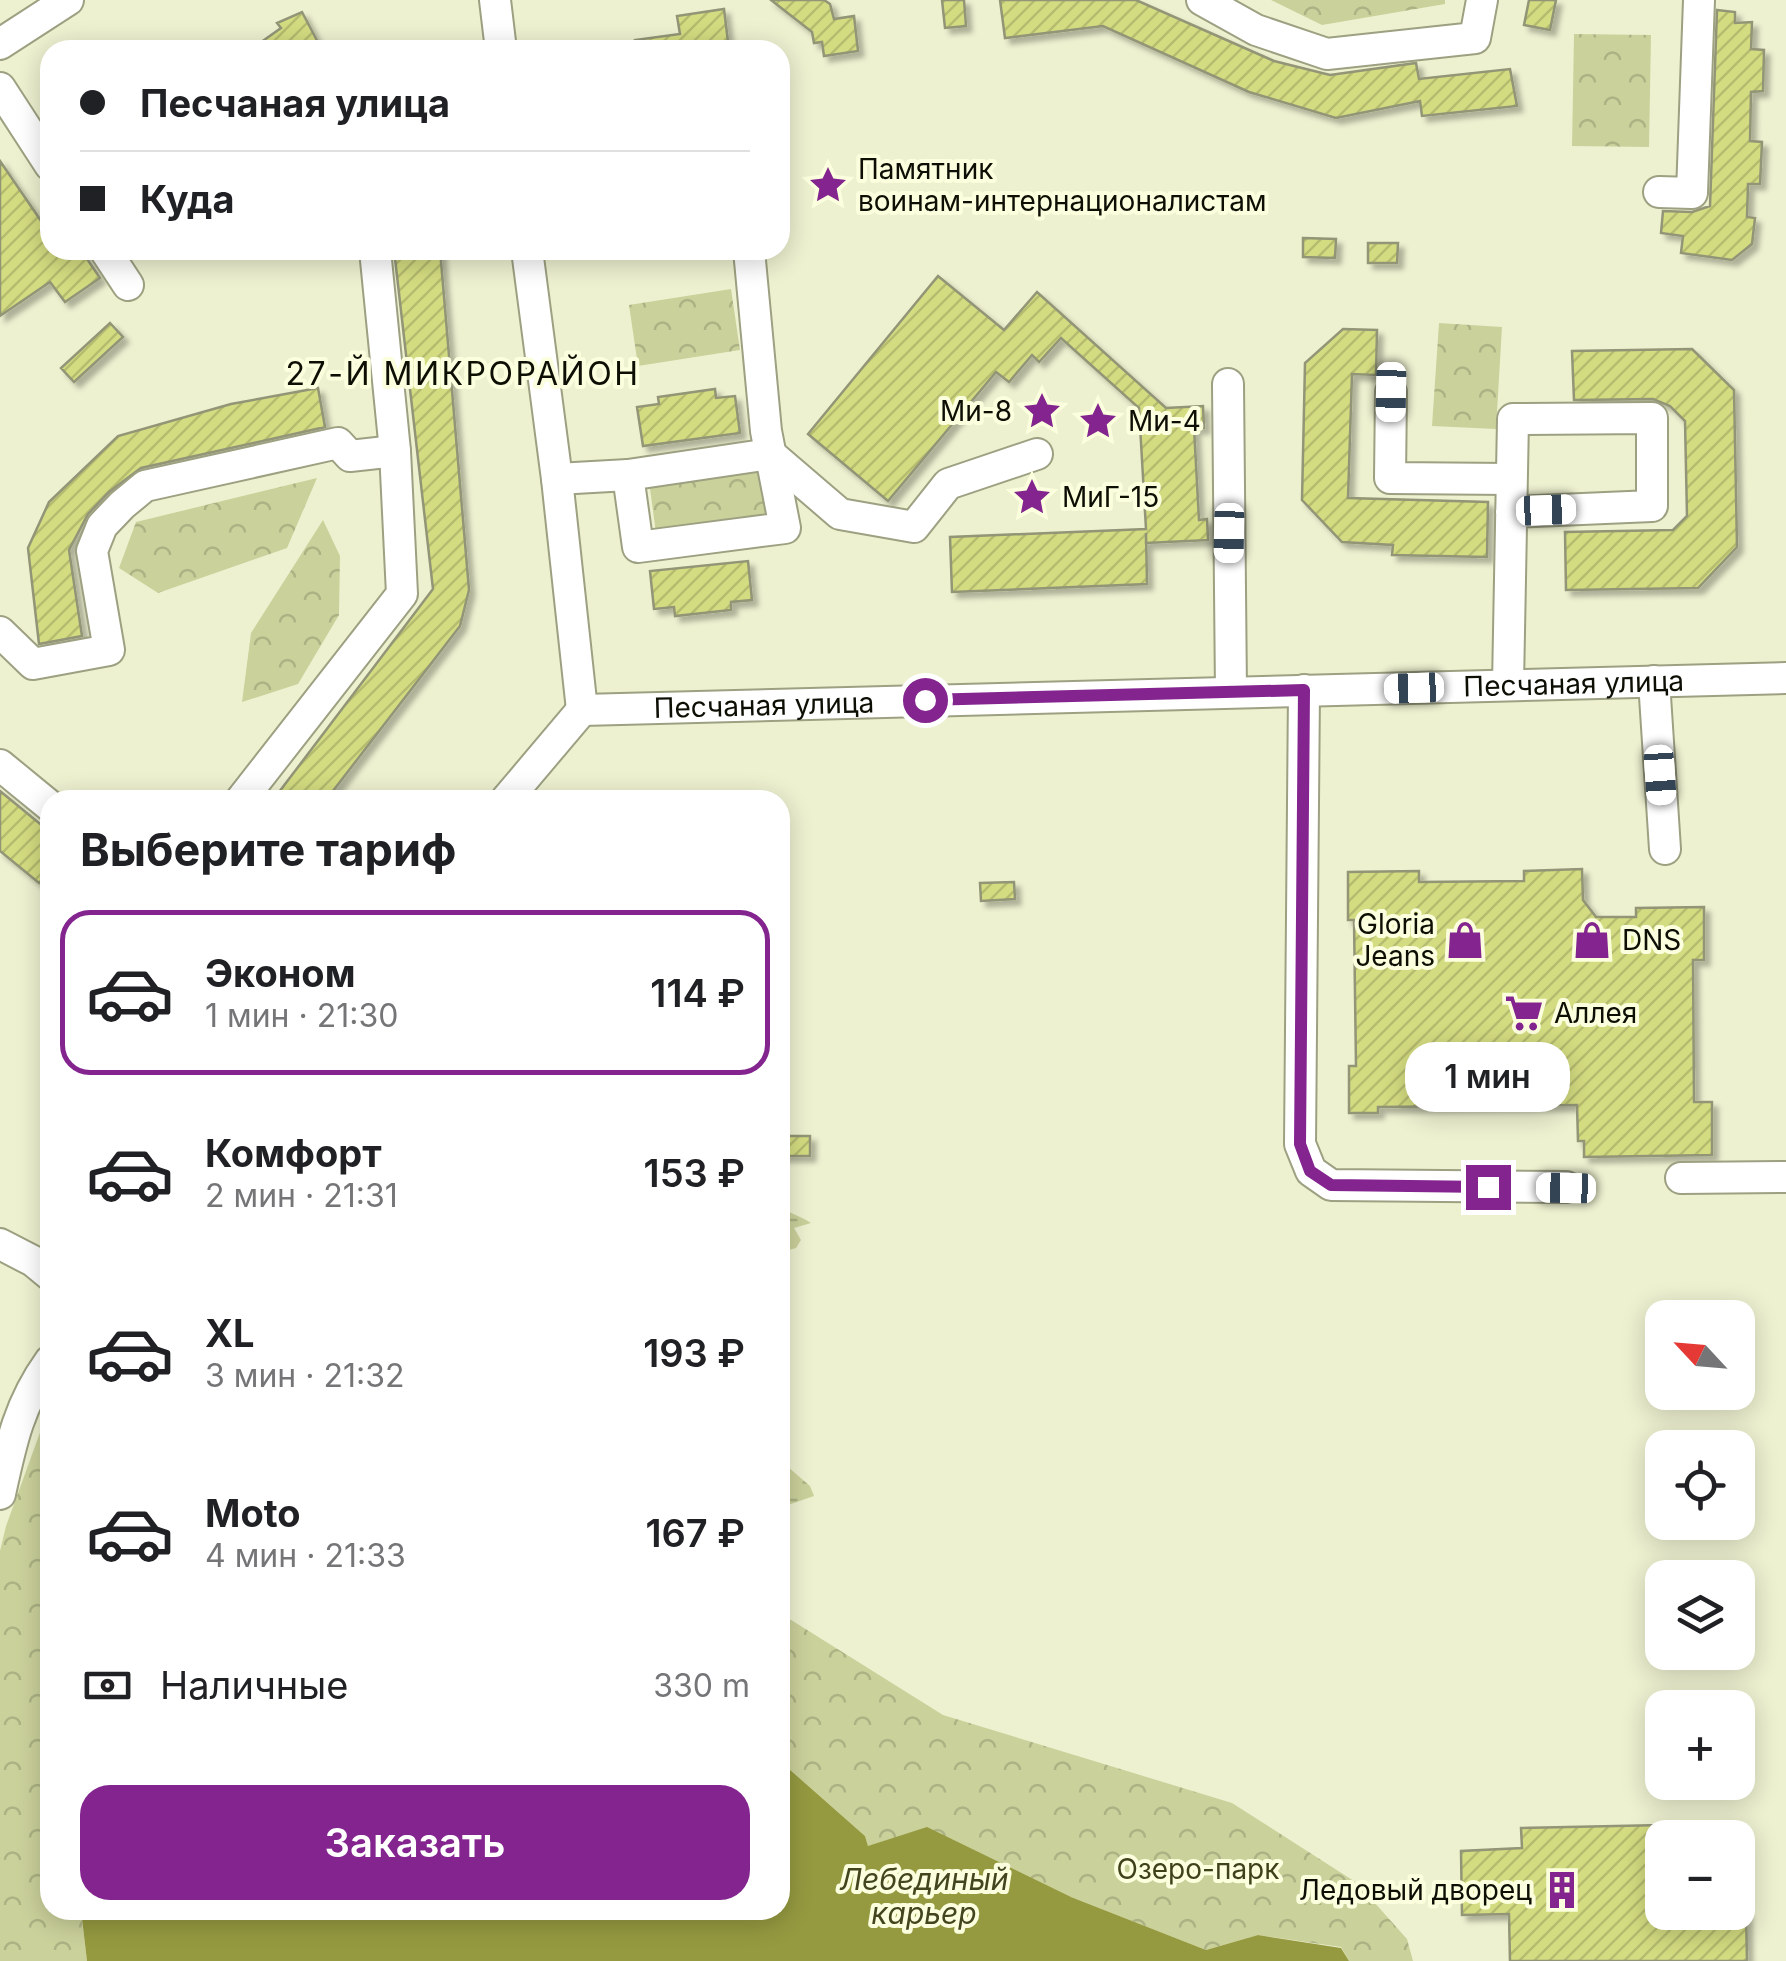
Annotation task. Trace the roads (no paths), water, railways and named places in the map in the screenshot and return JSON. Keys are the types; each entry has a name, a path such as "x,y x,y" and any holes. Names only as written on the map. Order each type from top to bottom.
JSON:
{"street":[{"path":"0,44 68,0"},
{"path":"495,0 501,40"},
{"path":"1202,0 1256,30 1327,54 1476,38 1482,0"},
{"path":"1658,192 1692,193 1699,0"},
{"path":"0,88 40,150"},
{"path":"112,260 128,285"},
{"path":"249,790 402,594 395,451 376,260"},
{"path":"514,790 582,710 528,260"},
{"path":"628,474 638,548 785,528 770,454 750,260"},
{"path":"1228,384 1231,692"},
{"path":"1391,392 1390,478 1512,479"},
{"path":"1508,685 1511,512 1513,420 1652,418 1652,506 1511,512"},
{"path":"0,632 34,664 109,650 92,551 102,526 146,486 338,442 350,456 395,451"},
{"path":"557,479 628,474 770,454 840,514 914,527 948,484 1037,454"},
{"name":"Песчаная улица","path":"582,710 1786,678"},
{"path":"1654,681 1665,848"},
{"path":"1304,690 1300,1144 1310,1171 1331,1185 1566,1188"},
{"path":"0,765 40,798"},
{"path":"1681,1178 1786,1177"},
{"path":"0,1244 40,1266"},
{"path":"0,1494 15,1423 40,1375"}],"water":[{"name":"Лебединый карьер","path":"790,1770 865,1836 868,1846 927,1827 1071,1897 1206,1950 1258,1935 1341,1948 1349,1961 87,1961 82,1920 790,1920"}],"place":[{"name":"Памятник воинам-интернационалистам","path":"828,185"},
{"name":"Ми-8","path":"1042,411"},
{"name":"Ми-4","path":"1098,421"},
{"name":"МиГ-15","path":"1032,497"},
{"name":"Gloria Jeans","path":"1465,940"},
{"name":"DNS","path":"1592,940"},
{"name":"Аллея","path":"1524,1013"},
{"name":"Ледовый дворец","path":"1562,1890"}],"district":[{"name":"27-Й МИКРОРАЙОН","path":"463,374"}],"park label":[{"name":"Озеро-парк","path":"1198,1869"}]}
